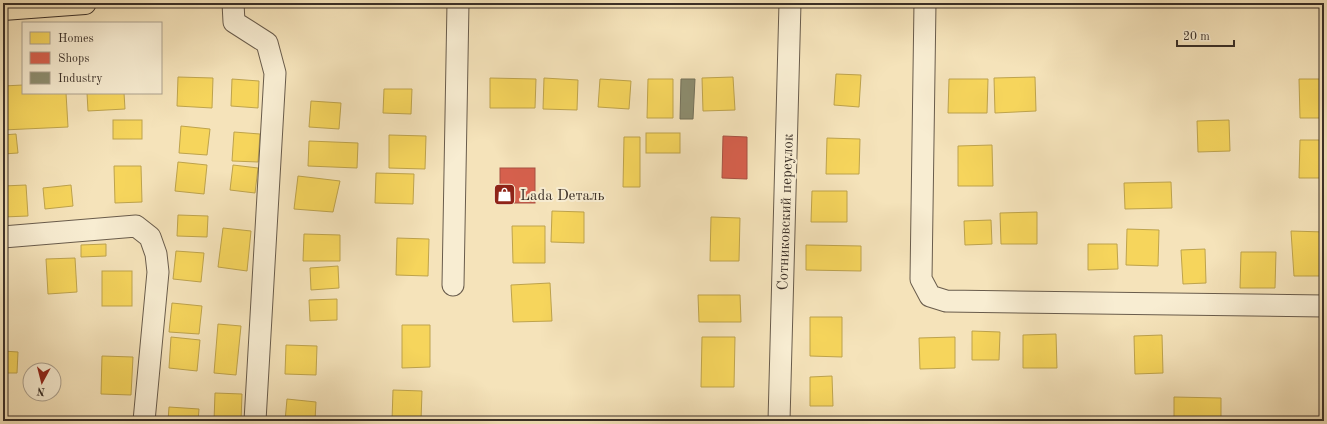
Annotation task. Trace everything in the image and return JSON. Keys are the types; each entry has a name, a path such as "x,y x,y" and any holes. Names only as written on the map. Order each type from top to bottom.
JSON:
{"main road":[{"path":"3,10 85,3"}],"street":[{"path":"233,3 234,22 268,43 275,73 255,421"},
{"path":"453,285 458,3"},
{"name":"Сотниковский переулок","path":"779,421 790,3"},
{"path":"925,3 921,279 930,296 946,301 1324,306"},
{"path":"3,237 136,226 150,237 156,254 158,272 144,421"}],"building: Homes":[{"path":"836,74 861,75 859,107 834,105"},
{"path":"178,77 213,78 212,108 177,106"},
{"path":"733,77 735,110 703,111 702,78"},
{"path":"1035,77 1036,111 995,113 994,78"},
{"path":"490,78 536,79 535,108 490,108"},
{"path":"544,78 578,80 577,110 543,109"},
{"path":"232,79 259,81 258,108 231,106"},
{"path":"600,79 631,81 629,109 598,107"},
{"path":"648,79 673,79 673,118 647,118"},
{"path":"949,79 988,79 987,113 948,113"},
{"path":"1299,79 1324,79 1324,118 1300,118"},
{"path":"22,85 22,94 66,94 68,127 3,130 3,86"},
{"path":"384,89 412,89 411,114 383,113"},
{"path":"87,94 124,94 125,109 88,111"},
{"path":"311,101 341,103 339,129 309,127"},
{"path":"113,120 142,120 142,139 113,139"},
{"path":"1229,120 1230,151 1198,152 1197,121"},
{"path":"181,126 210,129 207,155 179,153"},
{"path":"234,132 260,134 258,162 232,161"},
{"path":"646,133 680,133 680,153 646,153"},
{"path":"16,134 18,153 3,154 3,135"},
{"path":"389,135 426,136 425,169 389,168"},
{"path":"624,137 640,137 640,187 623,187"},
{"path":"827,138 860,139 859,174 826,174"},
{"path":"1300,140 1324,140 1324,178 1299,178"},
{"path":"309,141 358,143 357,168 308,166"},
{"path":"992,145 993,186 958,186 958,146"},
{"path":"178,162 207,165 204,194 175,191"},
{"path":"233,165 258,168 255,193 230,190"},
{"path":"114,166 141,166 142,202 115,203"},
{"path":"376,173 414,174 413,204 375,203"},
{"path":"298,176 340,181 333,212 294,209"},
{"path":"1171,182 1172,208 1125,209 1124,183"},
{"path":"26,185 28,216 3,217 3,186"},
{"path":"71,185 73,206 45,209 43,188"},
{"path":"812,191 847,191 847,222 811,222"},
{"path":"552,211 584,212 584,243 551,242"},
{"path":"1037,212 1037,244 1001,244 1000,213"},
{"path":"178,215 208,216 207,237 177,236"},
{"path":"711,217 740,218 739,261 710,261"},
{"path":"991,220 992,244 965,245 964,221"},
{"path":"512,226 545,226 545,263 513,263"},
{"path":"223,228 251,231 247,271 218,267"},
{"path":"1127,229 1159,230 1158,266 1126,265"},
{"path":"1291,231 1324,232 1324,276 1294,276"},
{"path":"304,234 340,235 340,261 303,261"},
{"path":"397,238 429,239 428,276 396,275"},
{"path":"106,244 106,256 81,257 81,245"},
{"path":"1088,244 1117,244 1118,269 1088,270"},
{"path":"806,245 861,246 861,271 806,270"},
{"path":"1205,249 1206,283 1183,284 1181,250"},
{"path":"176,251 204,253 201,282 173,279"},
{"path":"1241,252 1276,252 1275,288 1240,288"},
{"path":"75,258 77,292 48,294 46,259"},
{"path":"338,266 339,288 311,290 310,268"},
{"path":"102,271 132,271 132,306 102,306"},
{"path":"550,283 552,321 513,322 511,285"},
{"path":"698,295 740,295 741,322 699,322"},
{"path":"337,299 337,320 310,321 309,300"},
{"path":"172,303 202,306 199,334 169,332"},
{"path":"3,313 7,313 7,338 3,338"},
{"path":"810,317 842,317 842,357 810,356"},
{"path":"218,324 241,326 236,375 214,373"},
{"path":"402,325 430,325 430,367 402,368"},
{"path":"972,331 1000,332 999,360 972,360"},
{"path":"1056,334 1057,368 1023,368 1023,335"},
{"path":"1162,335 1163,373 1135,374 1134,336"},
{"path":"171,337 200,340 197,371 169,368"},
{"path":"702,337 735,337 734,387 701,387"},
{"path":"955,337 955,368 920,369 919,338"},
{"path":"286,345 317,346 316,375 285,374"},
{"path":"3,351 18,352 17,373 3,373"},
{"path":"102,356 133,357 131,395 101,394"},
{"path":"832,376 833,406 810,406 810,377"},
{"path":"393,390 422,391 421,421 392,421"},
{"path":"215,393 242,394 241,421 214,421"},
{"path":"1174,397 1221,398 1221,419 1174,417"},
{"path":"287,399 316,402 315,421 285,421"},
{"path":"169,407 199,409 198,421 168,421"}],"building: Shops":[{"path":"723,136 747,137 747,179 722,178"},
{"path":"500,168 535,168 535,203 500,203"}],"building: Industry":[{"path":"681,79 695,79 693,119 680,119"}],"place":[{"name":"Lada Dеталь","path":"505,195"}]}
